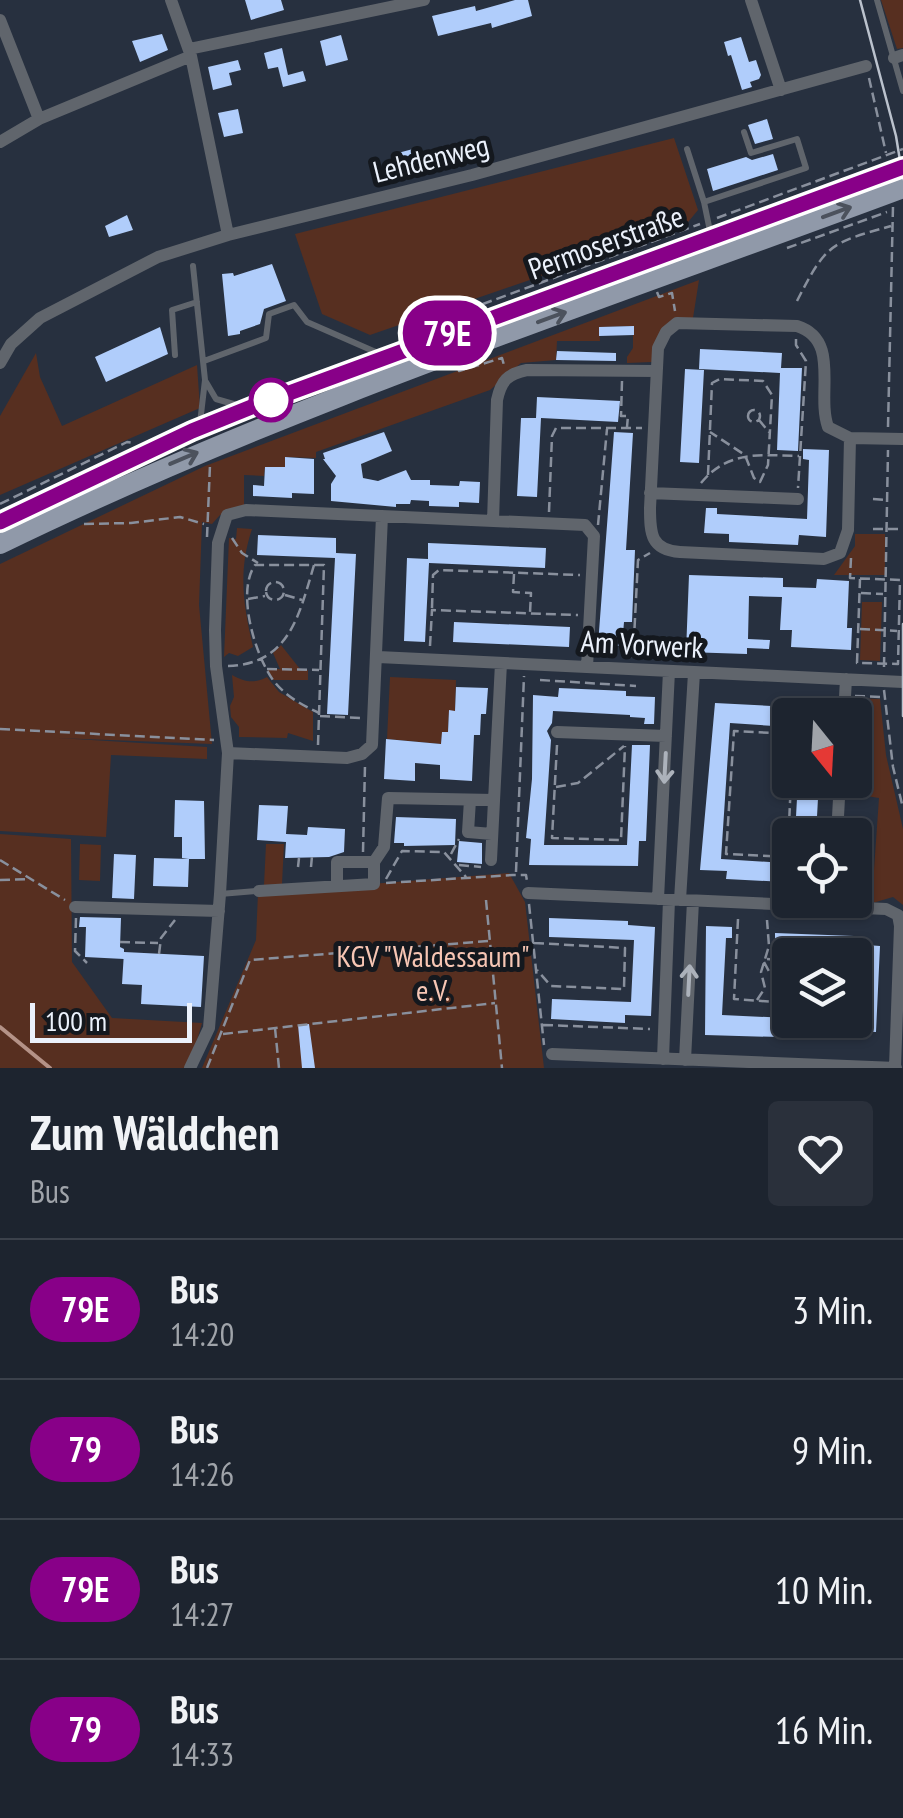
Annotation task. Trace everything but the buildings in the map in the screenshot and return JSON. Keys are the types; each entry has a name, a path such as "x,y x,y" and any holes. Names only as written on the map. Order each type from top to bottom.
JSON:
{"main road":[{"name":"Permoserstraße","path":"0,522 192,431 254,406 903,167"},
{"name":"Permoserstraße","path":"0,544 120,486 289,414 903,188"}],"street":[{"path":"171,0 190,52 228,235"},
{"path":"0,142 39,118 190,52 424,0"},
{"path":"751,0 781,90"},
{"path":"0,20 39,118"},
{"name":"Lehdenweg","path":"0,363 11,344 40,318 158,257 228,235 472,175 866,66"},
{"path":"850,438 848,530 842,550 824,559 658,548 650,530 656,371 661,339 676,323 797,326 815,334 824,358 823,415 828,428 850,438 903,439"},
{"path":"493,522 497,400 501,384 508,376 527,370 656,371"},
{"path":"650,493 798,499"},
{"path":"190,1068 210,1028 219,911 227,747 216,666 223,522 246,510 586,525 591,530 592,576 587,667"},
{"path":"227,747 347,758 362,754 372,745 382,516"},
{"name":"Am Vorwerk","path":"378,657 903,682"},
{"path":"489,864 501,663"},
{"path":"669,671 666,736 685,1060"},
{"path":"663,1059 694,673"},
{"path":"845,698 846,680"},
{"path":"558,732 625,740 666,736"},
{"path":"337,886 338,862 368,862 382,854 388,798 494,800"},
{"path":"470,800 468,832 492,834"},
{"path":"259,891 379,883 368,862"},
{"path":"528,894 772,902"},
{"path":"76,907 219,911"},
{"path":"549,1054 725,1065 895,1068 900,926 898,915 872,907"}],"lane":[{"path":"877,0 898,56 903,90"},
{"path":"704,202 806,168 797,139 752,153 744,132"},
{"path":"687,149 712,237"},
{"path":"192,431 203,416 205,380 193,266"},
{"path":"175,355 172,310 197,302"},
{"path":"204,362 266,338 269,314 294,305 307,322 384,356"},
{"path":"205,380 216,399 254,406"},
{"path":"220,894 259,891"}],"path":[{"path":"866,66 886,156 903,149"},
{"path":"888,432 894,209"},
{"path":"797,301 827,251 845,239 894,226"},
{"path":"657,290 659,297 672,294 676,323"},
{"path":"797,326 796,345 806,361 798,499"},
{"path":"457,364 459,371 502,358 508,376"},
{"path":"622,372 621,416 628,416 627,428"},
{"path":"708,474 710,432 714,380 764,381 772,403 768,466 760,482 754,478 745,455 710,432"},
{"path":"758,420 751,421 751,410 758,411 772,403"},
{"path":"758,411 758,420 770,434"},
{"path":"548,524 553,431 560,426 654,428"},
{"path":"591,530 600,523 607,428"},
{"path":"884,664 888,448"},
{"path":"696,495 708,474 745,455 800,456"},
{"path":"873,499 887,500"},
{"path":"70,524 131,523 180,516 223,522 242,553 260,564"},
{"path":"873,530 898,529"},
{"path":"632,669 638,560 658,548"},
{"path":"842,550 851,550 850,578 900,580 898,664 857,663 860,579"},
{"path":"318,756 319,714 320,670 324,566 260,564 251,568 248,599 254,639 262,660 286,694 319,714 374,718"},
{"path":"216,666 262,660 280,646 303,601 314,566"},
{"path":"430,660 436,572 592,576"},
{"path":"514,573 513,592 531,593 530,613"},
{"path":"266,595 267,586 275,582 282,586 284,594"},
{"path":"860,593 885,594"},
{"path":"248,599 266,595 274,601 284,594"},
{"path":"284,594 303,601"},
{"path":"432,610 590,616"},
{"path":"858,629 899,631"},
{"path":"254,639 262,637"},
{"path":"516,875 524,664"},
{"path":"267,668 320,670"},
{"path":"540,680 636,686"},
{"path":"853,696 884,698 903,808"},
{"path":"0,729 227,747"},
{"path":"772,733 734,730 726,854 772,856"},
{"path":"558,732 552,838 621,840 625,740"},
{"path":"554,787 578,783 625,740"},
{"path":"362,754 368,862"},
{"path":"364,791 388,798"},
{"path":"450,855 458,839 468,832"},
{"path":"379,883 402,852 450,855 467,878"},
{"path":"312,856 312,867"},
{"path":"298,867 299,858"},
{"path":"0,860 76,907 74,951 87,963"},
{"path":"458,865 489,864"},
{"path":"379,883 526,875"},
{"path":"0,880 32,879"},
{"path":"528,894 542,1025 549,1054"},
{"path":"486,900 502,1068"},
{"path":"159,954 160,942 183,910"},
{"path":"738,918 734,999 772,1001"},
{"path":"756,1000 765,988 760,972 769,946 767,920"},
{"path":"76,931 86,930"},
{"path":"206,1068 250,960 488,941"},
{"path":"120,942 160,942"},
{"path":"75,943 85,948"},
{"path":"533,943 626,948 624,989 552,986 536,969"},
{"path":"764,960 772,960"},
{"path":"764,960 772,976"},
{"path":"762,994 764,1001"},
{"path":"220,1034 495,1003"},
{"path":"542,1025 663,1029"},
{"path":"274,1026 279,1068"}],"green space":[{"path":"881,0 903,0 903,48 897,49"},
{"path":"674,138 698,210 684,227 370,335 322,314 295,234"},
{"path":"699,280 693,318 672,321 652,362 627,363 633,348 633,326 599,327 600,341 557,341 556,360 521,363 490,390 316,452 316,458 286,457 285,467 265,467 264,476 244,475 244,507 220,515 212,524 202,522 199,605 212,744 58,738 207,747 207,759 111,755 106,837 0,831 0,564 205,466"},
{"path":"36,353 40,377 62,426 197,365 200,408 0,495 0,416"},
{"path":"237,528 252,529 244,588 253,647 238,656 229,653 224,657 229,538 236,539"},
{"path":"855,534 885,534 885,575 834,575 855,546"},
{"path":"862,602 882,602 880,661 860,660"},
{"path":"281,645 300,669 308,670 308,680 273,680 267,669 280,669 273,653"},
{"path":"232,675 249,681 267,677 279,692 313,712 313,741 288,733 287,738 239,737 239,727 231,717"},
{"path":"390,677 456,680 455,711 449,711 448,732 442,733 441,744 387,739"},
{"path":"872,699 880,699 886,755 903,829 903,905 893,897 872,903 879,798 872,797"},
{"path":"0,834 71,839 72,962 112,1018 202,1023 189,1068 0,1068"},
{"path":"80,844 101,845 100,881 79,880"},
{"path":"266,844 284,844 282,884 264,885"},
{"name":"KGV \"Waldessaum\" e.V.","path":"509,873 525,902 544,1068 202,1068 256,940 258,893"}],"waterway":[{"path":"0,1027 50,1068"}],"tram line":[{"path":"860,0 896,136 903,179"},
{"path":"903,624 903,716"}],"bus line":[{"name":"79E","path":"0,522 192,431 254,406 903,167"}]}
